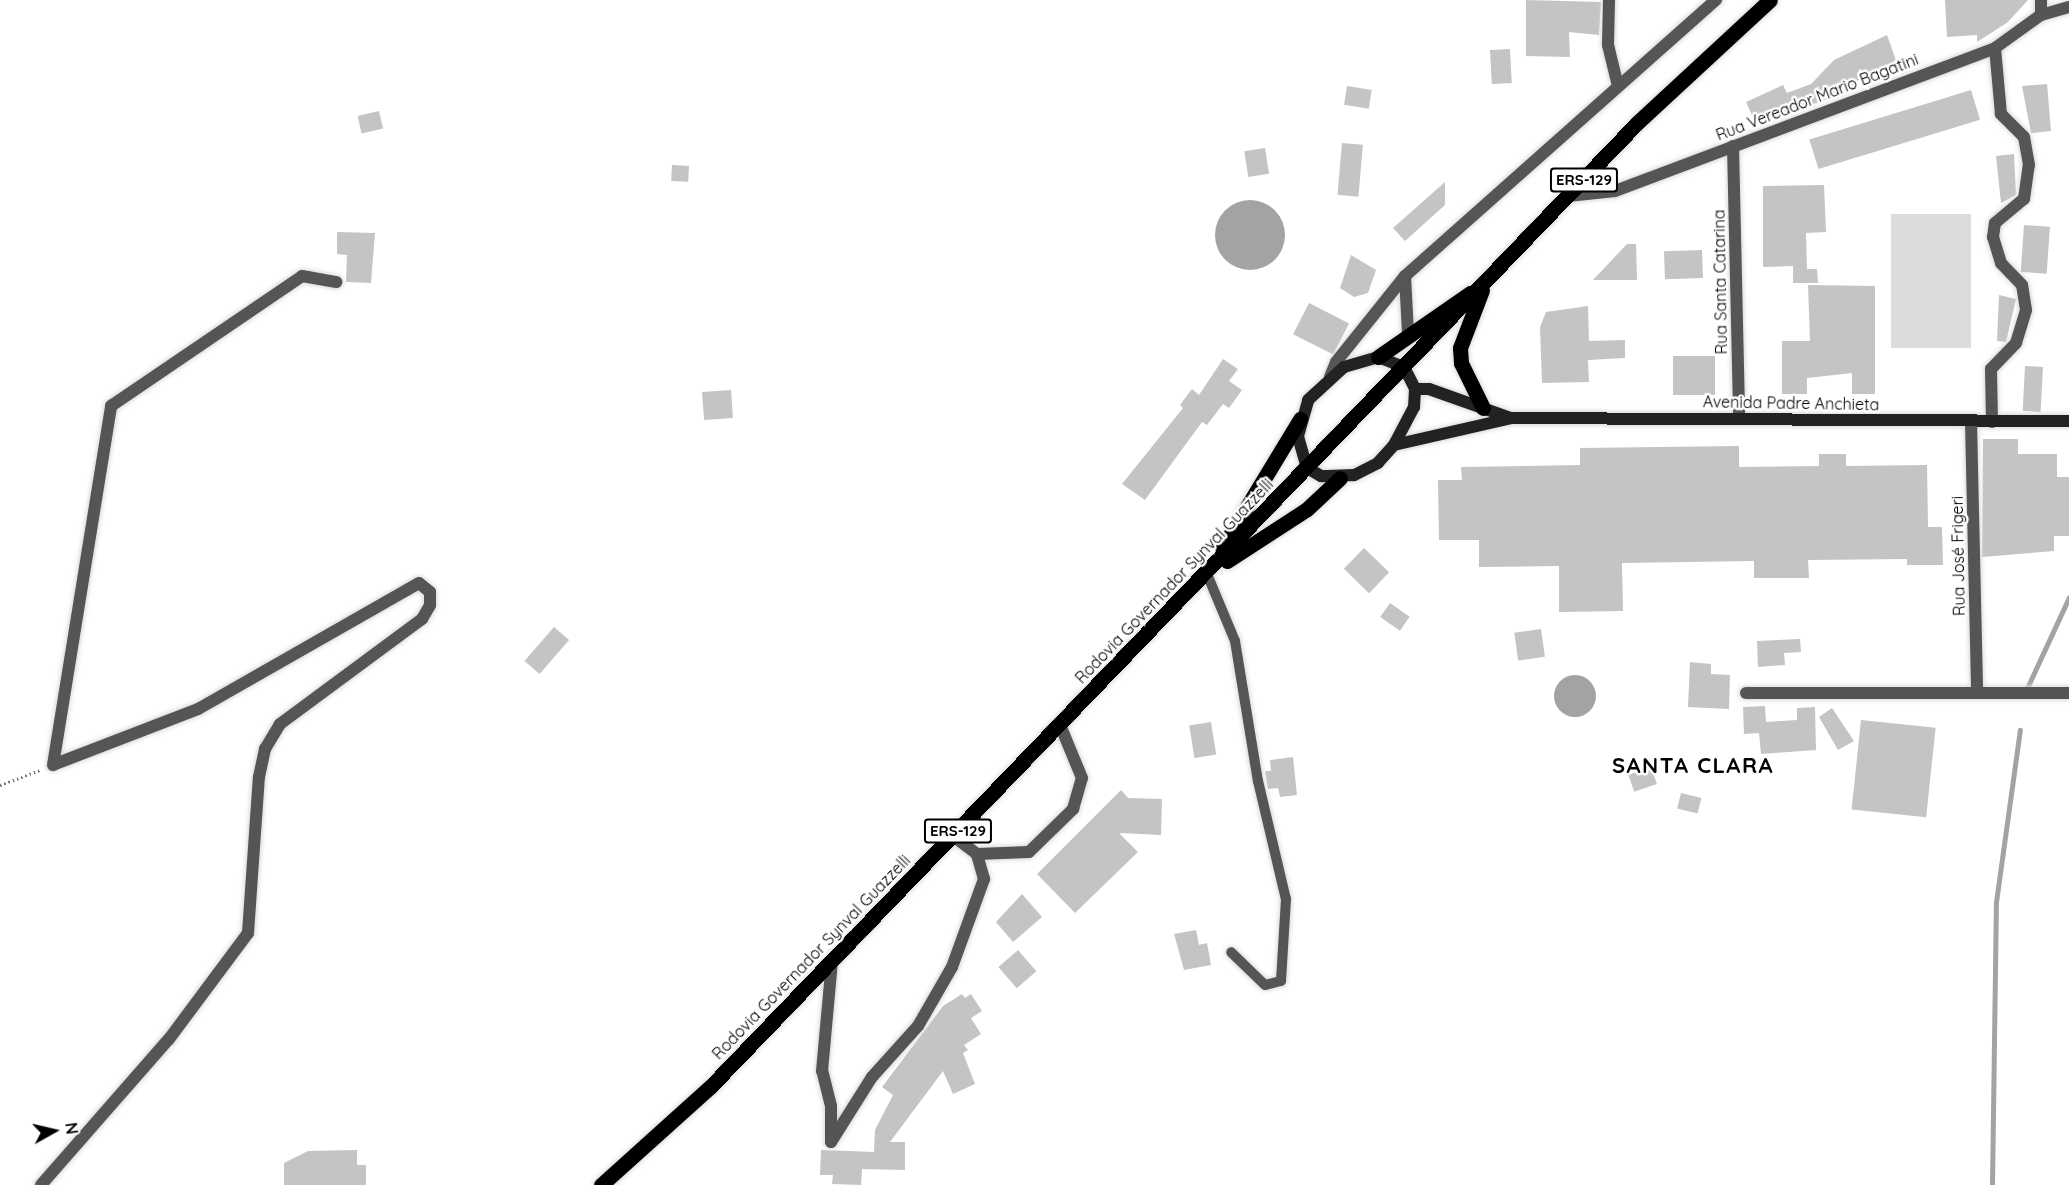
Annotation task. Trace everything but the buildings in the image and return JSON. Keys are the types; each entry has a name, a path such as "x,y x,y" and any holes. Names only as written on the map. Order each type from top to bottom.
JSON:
{"main road":[{"name":"Rodovia Governador Synval Guazzelli","path":"601,1185 710,1087 1679,82 1770,0"},
{"path":"1378,357 1408,333 1483,286"},
{"path":"1483,286 1460,348 1461,363 1484,408"},
{"path":"1207,574 1300,419"},
{"path":"1207,574 1307,509 1340,478"}],"street":[{"path":"1609,0 1608,45 1618,86"},
{"path":"1330,377 1378,357 1404,367 1415,389 1414,407 1394,445 1366,470 1340,478 1307,468 1298,436 1300,419 1308,400 1330,377 1336,362 1404,276 1716,0"},
{"path":"2041,0 2041,15"},
{"name":"Rua Vereador Mario Bagatini","path":"1568,196 1615,191 1995,48 2041,15 2069,7"},
{"path":"1992,422 1991,369 2016,343 2026,310 2022,285 2001,263 1993,237 1995,223 2024,199 2028,165 2024,137 2001,114 1995,48"},
{"name":"Rua Santa Catarina","path":"1733,146 1739,418"},
{"path":"52,765 111,406 302,276 336,282"},
{"path":"1404,276 1408,333"},
{"name":"Avenida Padre Anchieta","path":"1415,389 1429,388 1512,418"},
{"name":"Avenida Padre Anchieta","path":"1394,445 1512,418 2069,421"},
{"name":"Rua José Frigeri","path":"1971,422 1977,689"},
{"path":"41,1185 169,1039 248,933 259,777 265,749 280,724 422,619 430,605 430,592 419,583 198,708 52,765"},
{"path":"1746,693 1977,689 2069,693"},
{"path":"977,854 1029,852 1073,809 1082,778 1060,725"},
{"path":"832,962 822,1071 831,1106 831,1142 872,1077 918,1026 952,967 984,879 977,854 953,836"}],"lane":[{"path":"1207,574 1235,641 1257,781 1286,898 1281,981 1266,985 1231,952"}],"path":[{"path":"0,785 52,765"}],"shaded area":[{"path":"1250,200 1263,203 1275,210 1282,222 1285,235 1282,248 1275,260 1263,267 1250,270 1237,267 1225,260 1218,248 1215,235 1218,222 1225,210 1237,203"},
{"path":"1891,214 1971,214 1971,348 1891,348"},
{"path":"1575,675 1583,676 1590,681 1595,688 1595,704 1590,711 1583,716 1575,717 1567,716 1560,711 1555,704 1554,696 1555,688 1560,681 1567,676"}],"waterway":[{"path":"2027,688 2069,597"},
{"path":"1992,1185 1996,902 2020,730"}],"district":[{"name":"SANTA CLARA","path":"1693,766"}]}
